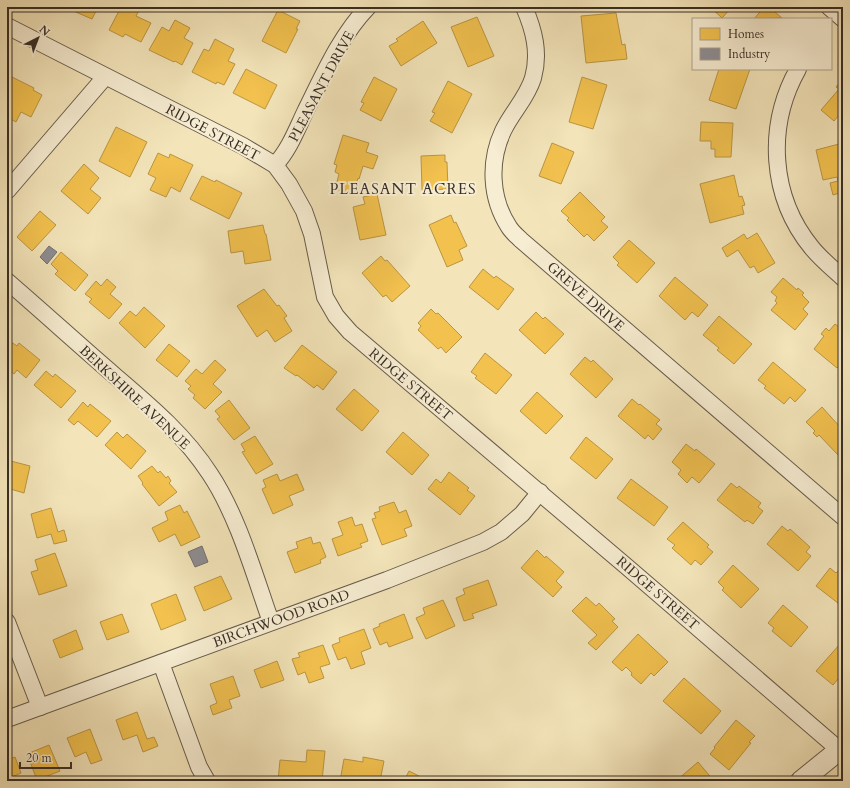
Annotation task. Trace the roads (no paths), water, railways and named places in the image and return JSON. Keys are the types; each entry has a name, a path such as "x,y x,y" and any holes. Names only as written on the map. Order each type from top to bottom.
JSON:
{"street":[{"name":"PLEASANT DRIVE","path":"275,165 287,151 319,85 347,33 359,16 368,7"},
{"name":"GREVE DRIVE","path":"524,7 536,41 533,77 520,105 503,130 495,153 492,174 495,192 501,212 509,227 521,240 843,517"},
{"name":"RIDGE STREET","path":"7,26 243,146 275,165 289,184 304,211 312,234 325,297 336,316 350,332 842,750"},
{"path":"798,70 785,97 777,132 777,159 780,186 788,208 811,248 825,263 843,278"},
{"path":"7,192 105,76"},
{"name":"BERKSHIRE AVENUE","path":"7,281 183,437 211,474 227,506 242,540 271,622"},
{"name":"BIRCHWOOD ROAD","path":"7,719 387,580 482,542 501,532 522,514 540,492"},
{"path":"7,622 40,707"},
{"path":"161,663 199,767 208,781"},
{"path":"802,781 842,750"}],"district":[{"name":"PLEASANT ACRES","path":"403,189"}]}
